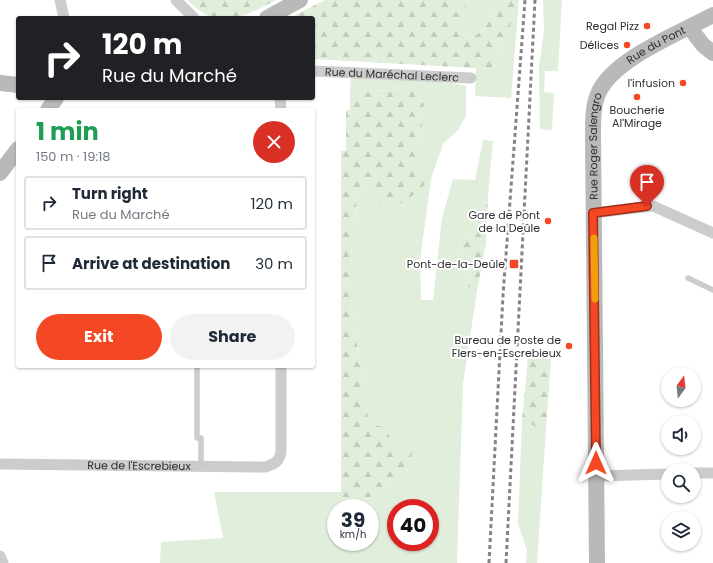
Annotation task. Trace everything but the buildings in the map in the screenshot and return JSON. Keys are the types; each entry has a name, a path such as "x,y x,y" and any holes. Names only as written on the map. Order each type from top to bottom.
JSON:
{"street":[{"path":"60,0 64,16"},
{"path":"176,0 192,16"},
{"path":"271,16 300,0"},
{"name":"Rue du Pont","path":"604,81 629,60 713,16"},
{"path":"690,28 703,45 713,53"},
{"name":"Rue du Maréchal Leclerc","path":"315,71 471,78"},
{"name":"Rue Roger Salengro","path":"597,563 593,213 594,109 597,95 604,81"},
{"path":"0,83 16,85"},
{"path":"0,173 16,152"},
{"path":"593,213 653,206 713,233"},
{"name":"Rue de l'Escrebieux","path":"0,464 265,467 278,462 281,451 281,368"},
{"path":"701,473 713,473"},
{"path":"596,476 661,474"},
{"path":"0,556 3,563"}],"lane":[{"path":"688,278 713,290"},
{"path":"197,368 197,438 201,438 201,466"}],"green space":[{"path":"188,0 276,0 249,13 239,16 209,16 200,11"},
{"path":"325,0 468,0 465,2 464,39 477,34 482,30 490,19 499,0 516,0 509,31 499,43 494,69 315,59 315,16 294,16"},
{"path":"468,0 499,0 490,19 482,30 463,39 465,2"},
{"path":"516,0 519,0 511,98 475,96 476,68 494,69 499,43 509,31"},
{"path":"543,0 562,0 558,71 545,71 544,92 554,93 552,130 540,129 539,67 544,30"},
{"path":"351,77 445,81 466,86 466,116 458,130 443,144 431,179 420,261 421,300 433,300 442,218 453,179 475,180 483,140 493,141 488,196 479,212 477,234 461,240 460,254 472,258 468,287 477,291 463,384 457,563 160,563 161,542 223,538 214,492 341,492 341,499 327,499 327,551 379,551 379,499 368,499 388,482 409,470 369,425 348,285 358,188 369,190 417,164 420,149 424,104 412,91 350,90"},
{"path":"350,90 412,91 424,104 420,149 417,164 431,179 408,199 386,211 369,190 358,188 348,285 369,425 388,427 391,448 412,452 409,470 388,482 368,499 341,499 341,151 346,151 346,110 350,110"},
{"path":"488,196 486,243 477,291 468,288 472,258 460,254 461,240 477,234 479,212"},
{"path":"552,349 546,428 536,427 522,420 528,357"},
{"path":"522,420 536,427 546,428 537,563 526,563 527,550 518,524"}],"railway":[{"path":"489,563 503,295 525,0"},
{"path":"506,563 535,0"}],"slow traffic":[{"path":"594,238 595,299"}],"place":[{"name":"Regal Pizz","path":"647,26"},
{"name":"Délices","path":"627,45"},
{"name":"l'infusion","path":"683,83"},
{"name":"Boucherie Al'Mirage","path":"637,97"},
{"name":"Gare de Pont de la Deûle","path":"548,221"},
{"name":"Pont-de-la-Deûle","path":"514,264"},
{"name":"Bureau de Poste de Flers-en-Escrebieux","path":"569,346"}],"route":[{"path":"596,463 593,213 647,206"}]}
